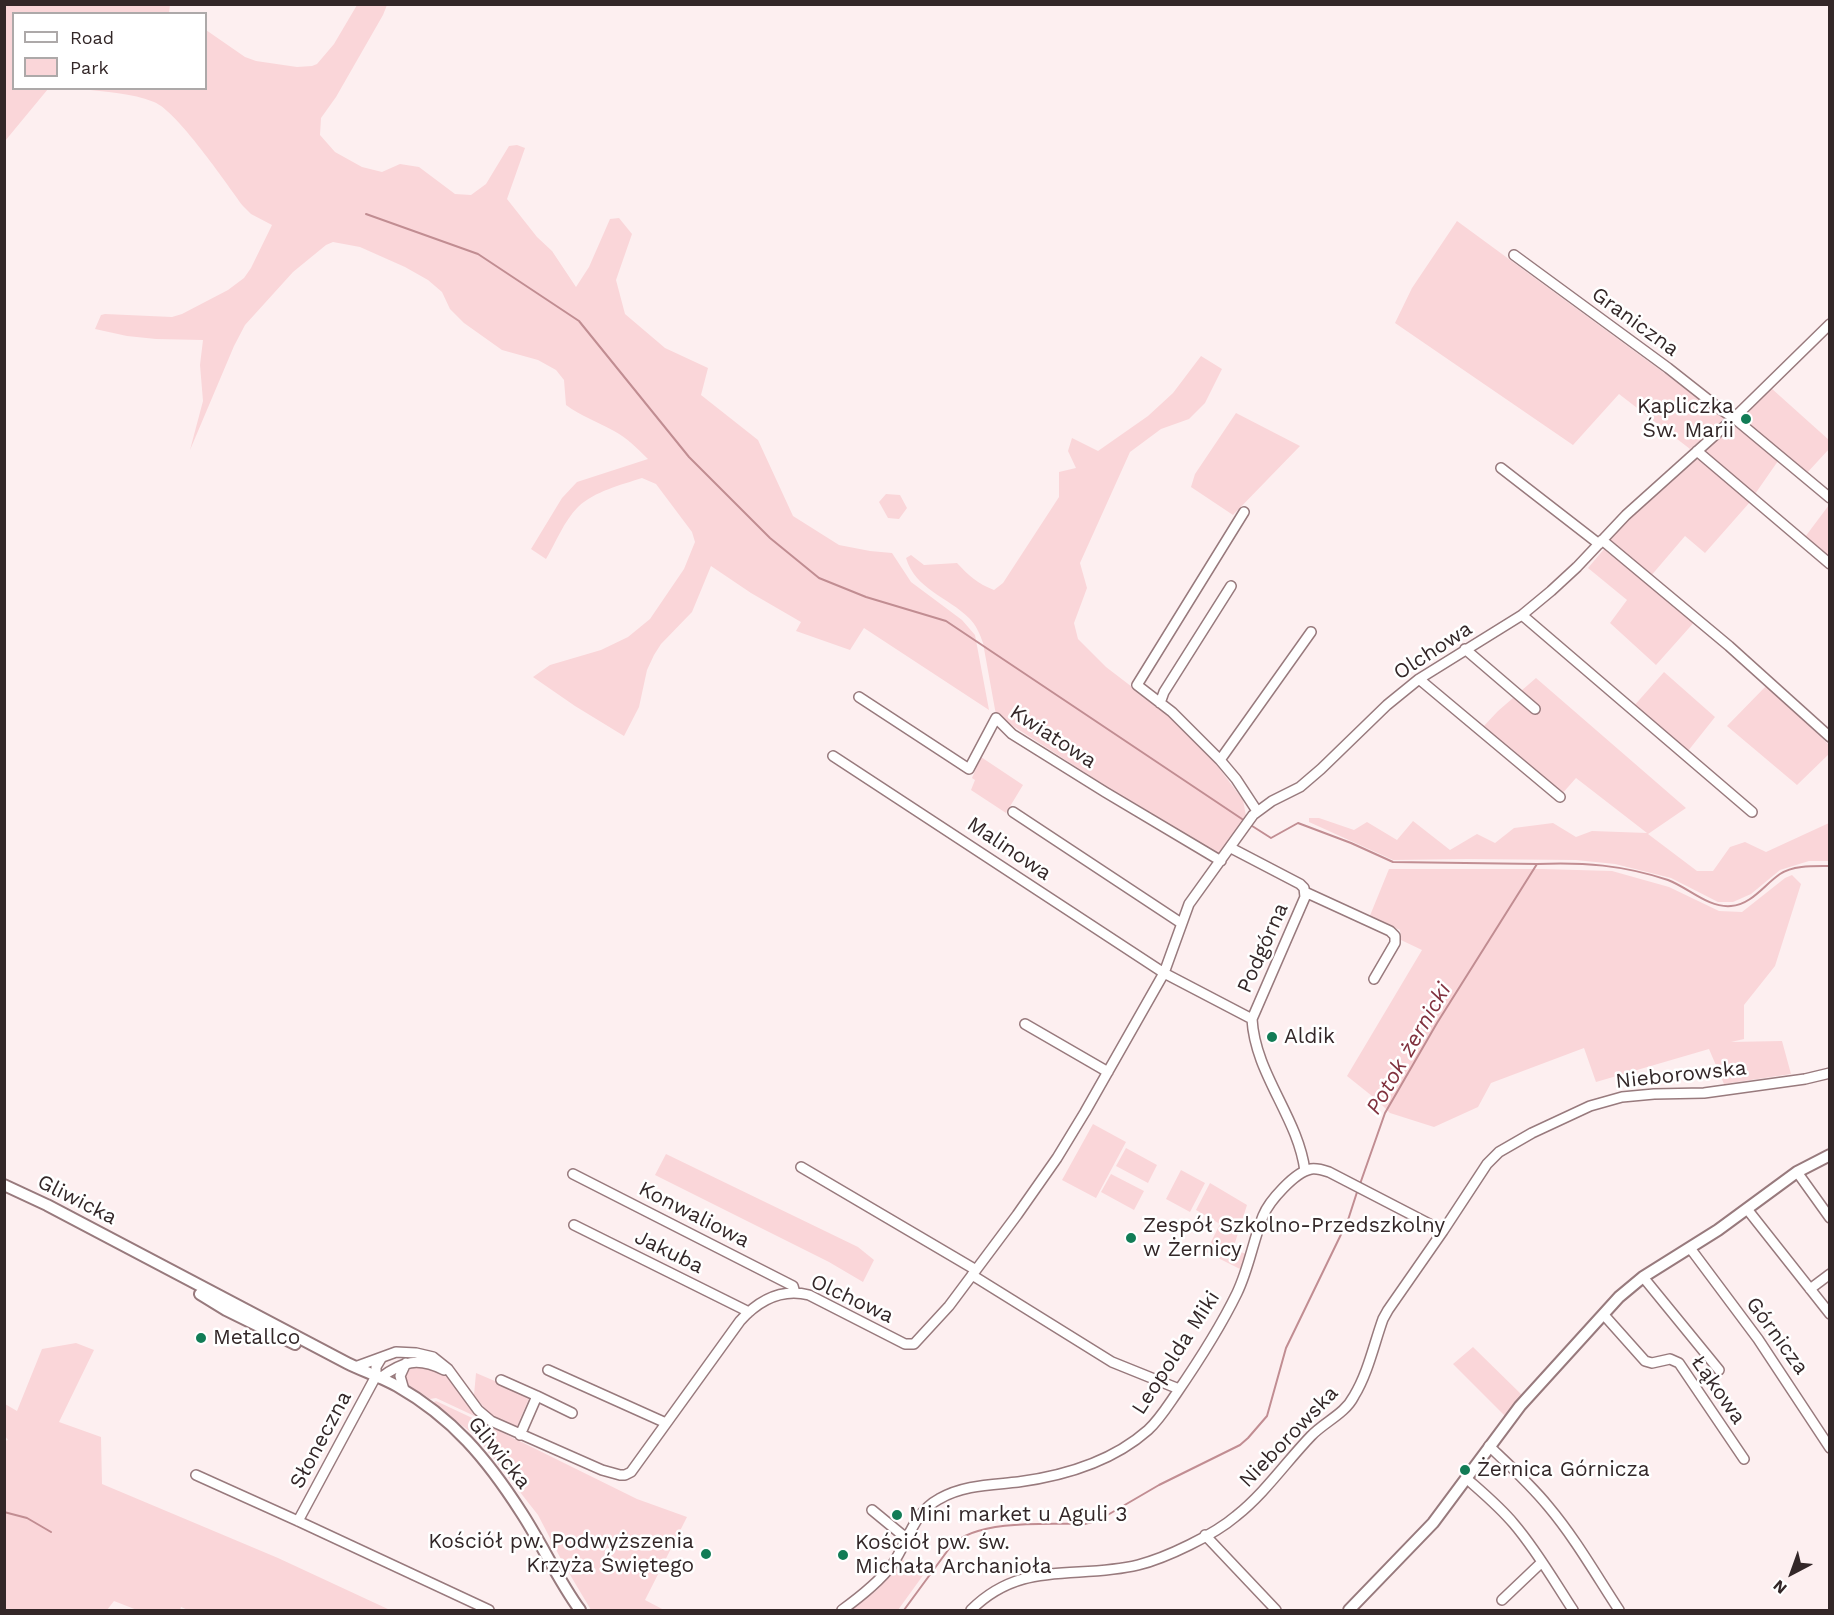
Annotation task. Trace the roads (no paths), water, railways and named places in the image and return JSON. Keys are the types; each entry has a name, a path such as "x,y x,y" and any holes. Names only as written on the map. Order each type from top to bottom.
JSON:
{"street":[{"name":"Graniczna","path":"1514,255 1734,418 1830,498"},
{"name":"Olchowa","path":"351,1365 391,1353 422,1354 442,1363 478,1410 496,1424 602,1470 616,1475 625,1475 631,1472 735,1326 765,1299 780,1294 809,1295 910,1346 940,1317 1057,1158 1164,973 1189,904 1257,811 1300,787 1322,769 1387,705 1419,679 1522,615 1551,591 1626,515 1734,418 1830,324"},
{"path":"1697,452 1830,564"},
{"path":"1501,468 1601,542 1729,646 1830,737"},
{"path":"1244,512 1137,685 1172,712 1220,760 1257,811"},
{"path":"1160,703 1164,692 1231,586"},
{"path":"1522,615 1752,812"},
{"path":"1220,760 1311,632"},
{"path":"1465,649 1535,709"},
{"path":"1419,679 1560,797"},
{"name":"Kwiatowa","path":"859,697 969,770 996,718 1012,734 1221,861"},
{"name":"Malinowa","path":"833,756 1164,973"},
{"path":"1013,812 1182,923"},
{"name":"Podgórna","path":"1230,849 1300,884 1305,892 1390,931 1395,936 1395,943 1374,979"},
{"name":"Podgórna","path":"1305,892 1305,897 1252,1019 1256,1047 1302,1150 1305,1171"},
{"name":"Podgórna","path":"1164,973 1252,1019"},
{"path":"1025,1024 1108,1072"},
{"name":"Nieborowska","path":"971,1611 987,1596 1015,1581 1037,1575 1138,1565 1178,1550 1228,1522 1244,1509 1310,1436 1351,1401 1359,1387 1388,1310 1482,1171 1499,1152 1532,1133 1590,1106 1611,1099 1704,1093 1805,1079 1830,1073"},
{"path":"1349,1611 1427,1529 1526,1399 1619,1297 1643,1278 1718,1230 1797,1172 1829,1157"},
{"path":"801,1167 974,1273 1081,1344 1112,1362 1179,1389"},
{"path":"1305,1171 1322,1170 1443,1231"},
{"name":"Leopolda Miki","path":"842,1611 878,1581 894,1561 916,1521 927,1507 948,1494 975,1487 1070,1471 1112,1453 1147,1431 1179,1389 1237,1294 1264,1213 1290,1181 1305,1171"},
{"path":"1797,1172 1830,1218"},
{"name":"Konwaliowa","path":"573,1174 793,1286 795,1293"},
{"name":"Gliwicka","path":"4,1185 57,1210 163,1268 226,1310 298,1346 351,1365 404,1390 450,1423 484,1458 521,1512 580,1611"},
{"path":"1747,1209 1830,1314"},
{"name":"Jakuba","path":"574,1225 749,1312"},
{"name":"Górnicza","path":"1690,1248 1758,1339 1830,1448"},
{"path":"1810,1288 1830,1274"},
{"path":"1643,1278 1719,1370"},
{"name":"Łąkowa","path":"1604,1315 1645,1361 1652,1363 1670,1359 1679,1364 1744,1459"},
{"path":"381,1357 376,1367 378,1377 406,1364"},
{"name":"Olchowa","path":"406,1364 426,1363 454,1376"},
{"path":"404,1390 400,1376 406,1364"},
{"path":"548,1370 666,1423"},
{"name":"Słoneczna","path":"298,1521 378,1377"},
{"path":"501,1380 572,1413"},
{"path":"520,1435 537,1396"},
{"path":"1489,1446 1548,1506 1572,1538 1618,1611"},
{"name":"Słoneczna","path":"196,1475 489,1611"},
{"path":"1466,1478 1493,1501 1515,1525 1573,1611"},
{"path":"872,1510 906,1538"},
{"path":"1205,1535 1276,1611"},
{"path":"1502,1600 1542,1562"}],"waterway":[{"path":"366,214 478,254 579,321 689,457 770,538 819,578 866,597 946,621 1245,821"},
{"path":"1249,824 1271,838 1298,823 1393,862 1537,864"},
{"name":"Potok żernicki","path":"1360,1184 1385,1113 1437,1023 1537,864 1587,864 1635,871 1676,883 1706,901 1723,906 1745,902 1785,871 1804,867 1830,866"},
{"name":"Potok żernicki","path":"904,1610 951,1546 962,1537 995,1527 1085,1524 1099,1520 1159,1485 1240,1445 1248,1438 1267,1416 1286,1348 1348,1220 1358,1189"},
{"path":"4,1512 27,1518 51,1532"}],"place":[{"name":"Kapliczka Św. Marii","path":"1746,419"},
{"name":"Aldik","path":"1272,1037"},
{"name":"Zespół Szkolno-Przedszkolny w Żernicy","path":"1131,1238"},
{"name":"Metallco","path":"201,1338"},
{"name":"Żernica Górnicza","path":"1465,1470"},
{"name":"Mini market u Aguli 3","path":"897,1515"},
{"name":"Kościół pw. Podwyższenia Krzyża Świętego","path":"706,1554"},
{"name":"Kościół pw. św. Michała Archanioła","path":"843,1555"}]}
